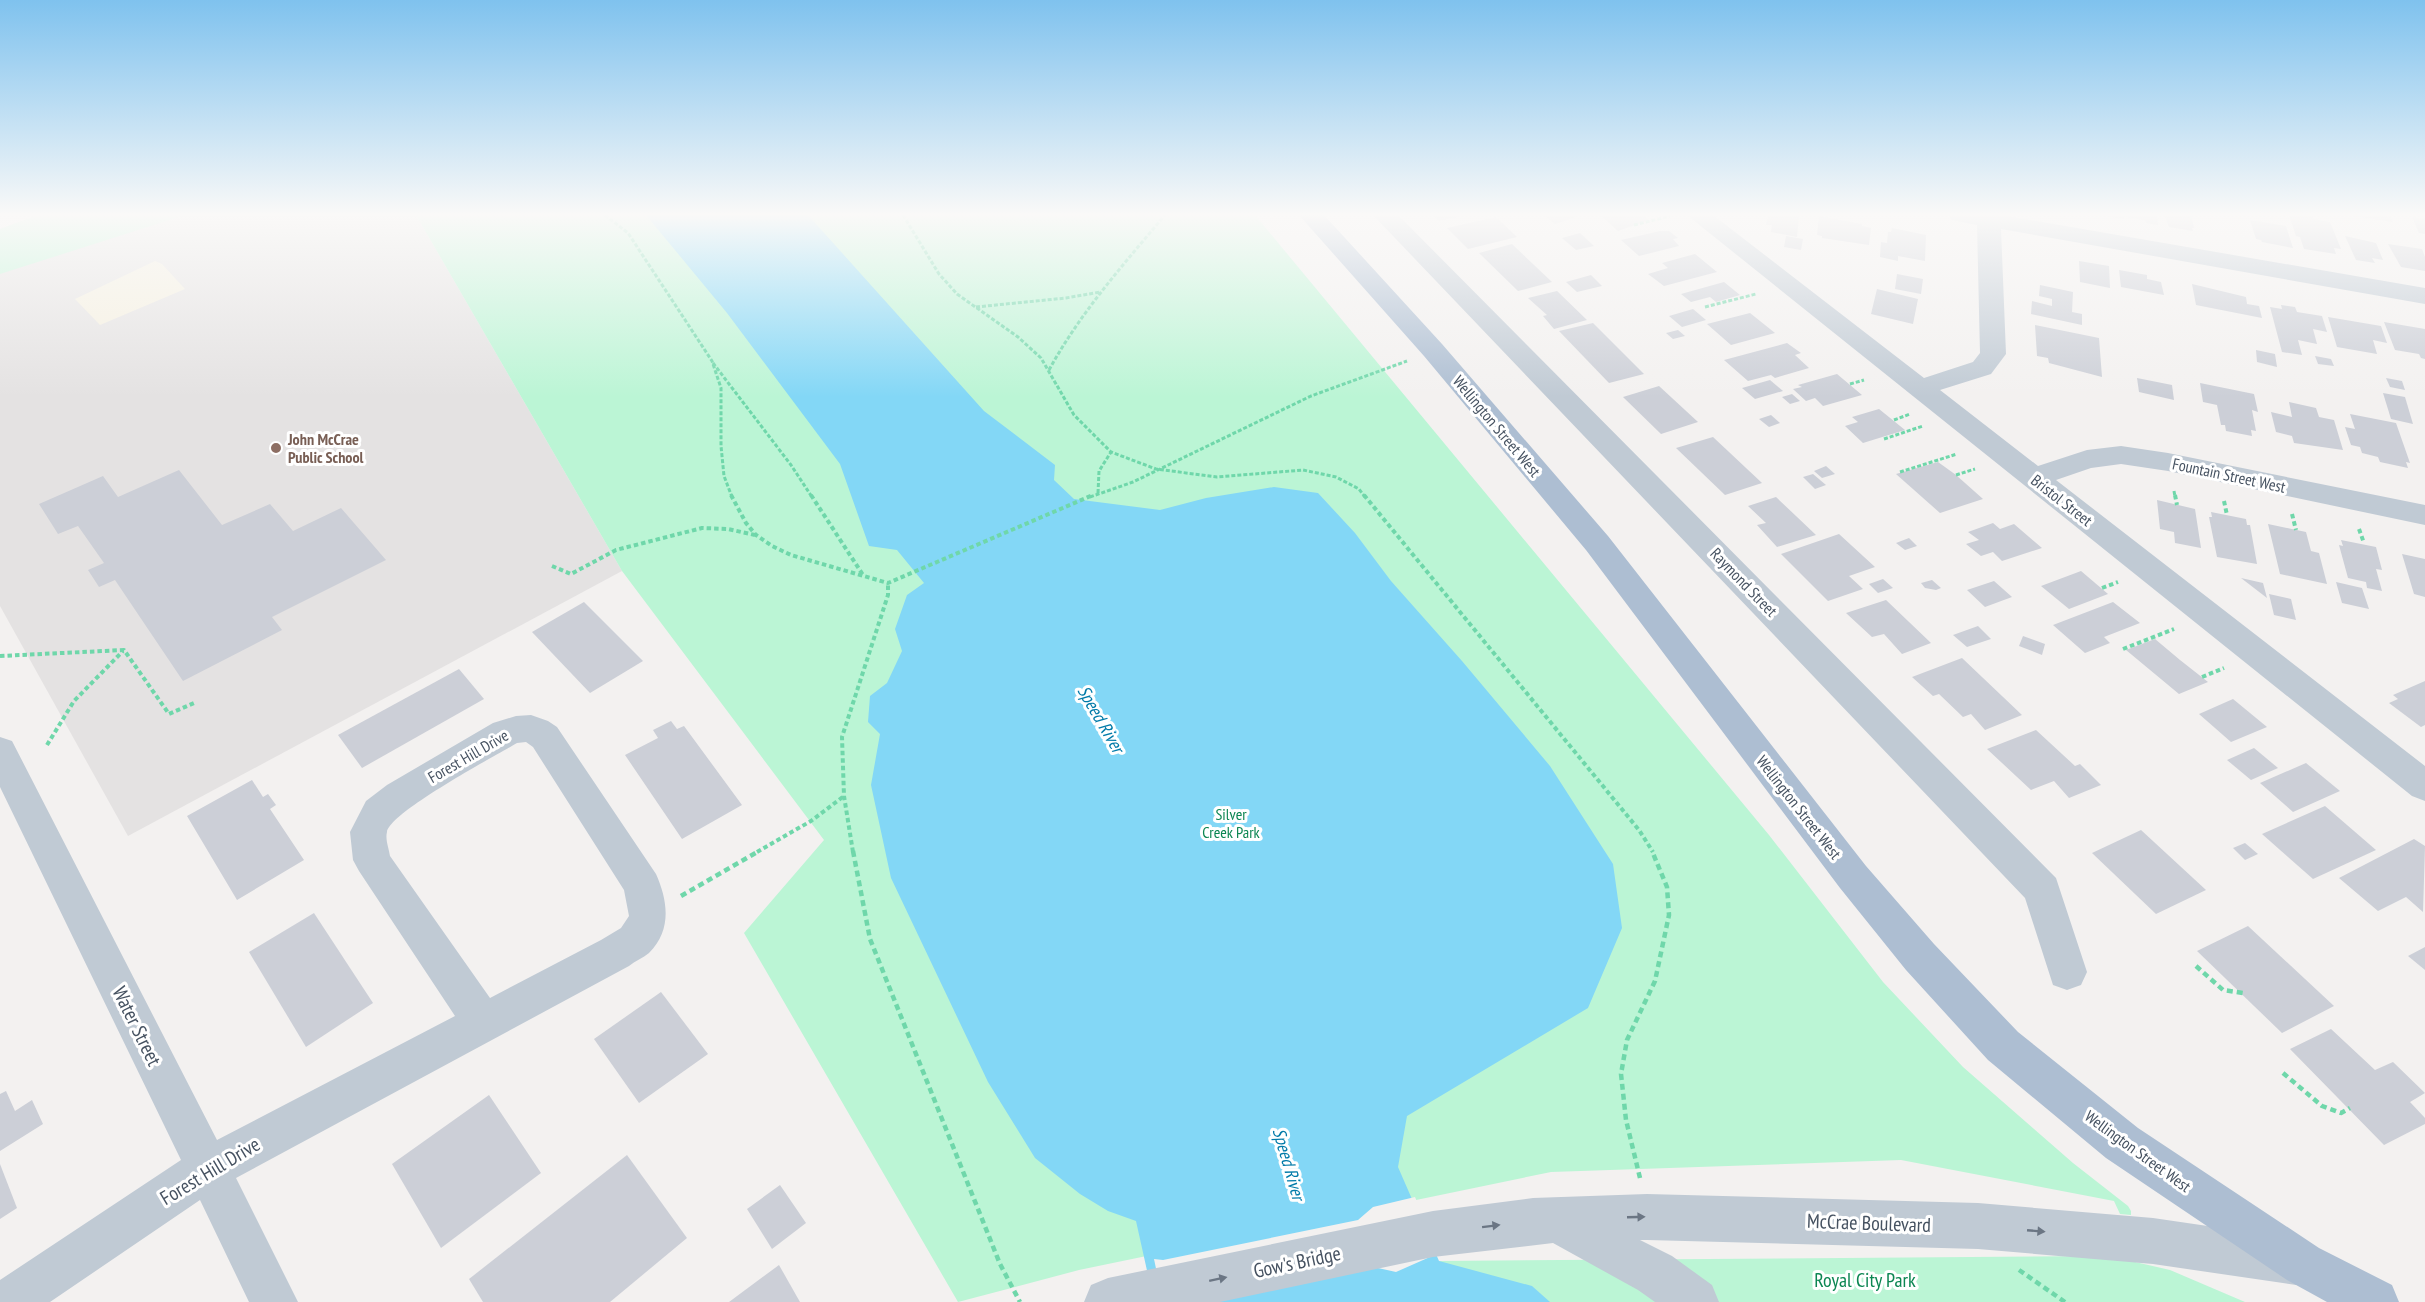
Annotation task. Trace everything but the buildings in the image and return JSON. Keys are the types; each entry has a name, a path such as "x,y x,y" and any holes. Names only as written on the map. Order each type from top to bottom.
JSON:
{"main road":[{"name":"Wellington Street West","path":"1366,276 1433,350 1597,543 1853,877 1920,957 2003,1046 2122,1143 2303,1264 2375,1302"}],"street":[{"name":"Raymond Street","path":"1444,276 2042,890 2067,972"},
{"name":"Bristol Street","path":"1761,276 1917,401 2034,478 2425,786"},
{"path":"1917,401 1982,368 1993,354 1991,276"},
{"path":"2312,276 2425,296"},
{"name":"Fountain Street West","path":"2034,478 2087,459 2121,455 2168,462 2425,515"},
{"name":"Forest Hill Drive","path":"9,1302 207,1169 615,953 635,940 648,916 642,886 545,736 536,729 521,727 505,733 400,795 379,812 368,832 372,860 483,1021"},
{"name":"Water Street","path":"0,751 274,1302"},
{"name":"McCrae Boulevard","path":"1433,1234 1533,1221 1647,1217 1978,1226 2153,1241 2303,1264"},
{"path":"1556,1220 1655,1273 1695,1302"},
{"name":"Gow's Bridge","path":"1108,1302 1433,1234"}],"path":[{"path":"656,276 712,361 791,465 863,575"},
{"path":"941,276 957,294 1018,337 1049,370 1074,415 1111,452 1155,469 1217,477 1303,470 1336,477 1359,489 1639,830 1665,877 1670,903 1668,927 1655,979 1632,1026 1622,1061 1625,1113 1647,1217"},
{"path":"1049,370 1063,344 1114,276"},
{"path":"1705,308 1764,291"},
{"path":"976,307 1100,292"},
{"path":"712,361 721,388 721,446 724,476 734,503 756,535 791,555 888,583 1098,493 1133,482 1155,469 1311,396 1433,350"},
{"path":"1850,384 1871,377"},
{"path":"1894,420 1917,401"},
{"path":"1884,439 1930,424"},
{"path":"1098,493 1096,480 1099,467 1111,452"},
{"path":"1900,472 1964,452"},
{"path":"1956,475 1982,467"},
{"path":"2174,488 2176,505"},
{"path":"2224,498 2227,515"},
{"path":"2291,513 2296,530"},
{"path":"2359,527 2364,543"},
{"path":"552,566 571,574 616,550 702,528 728,529 756,535"},
{"path":"2102,588 2123,580"},
{"path":"888,583 888,595 842,737 844,796 870,939 1000,1264 1020,1302"},
{"path":"2123,649 2180,626"},
{"path":"0,656 124,650"},
{"path":"124,650 169,714 194,703"},
{"path":"46,745 74,701 124,650"},
{"path":"2202,677 2230,666"},
{"path":"648,916 811,821 844,796"},
{"path":"2196,966 2216,986 2228,993 2234,996 2243,993"},
{"path":"2283,1073 2322,1106 2341,1113 2350,1108"}],"shaded area":[{"name":"John McCrae Public School","path":"0,276 451,276 622,571 128,836 0,606"}],"green space":[{"name":"Silver Creek Park","path":"451,276 1305,276 1769,835 1883,982 1963,1067 2073,1163 2128,1206 2131,1215 2120,1214 2114,1201 1901,1160 1551,1172 1079,1270 958,1302 744,933 824,840 622,571"},
{"name":"Royal City Park","path":"2109,1256 2170,1270 2245,1302 1231,1302 1439,1261"}],"sand":[{"path":"124,276 173,276 185,289 100,325 75,299"}],"water":[{"name":"Speed River","path":"696,276 863,276 984,411 1055,465 1054,480 1074,499 1160,510 1206,498 1274,487 1318,493 1355,533 1391,581 1550,766 1613,864 1622,928 1588,1008 1407,1116 1398,1167 1439,1261 1532,1286 1550,1302 1154,1302 1136,1221 1108,1211 1080,1194 1035,1158 988,1082 891,878 871,785 880,734 868,722 870,696 887,683 902,651 895,629 907,595 924,583 897,550 869,546 840,464 727,313"}],"pier":[{"path":"1415,1197 1439,1253 1396,1272 1369,1266 1163,1302 1154,1259 1163,1260 1358,1220 1373,1207"}],"place":[{"name":"John McCrae Public School","path":"276,448"}]}
